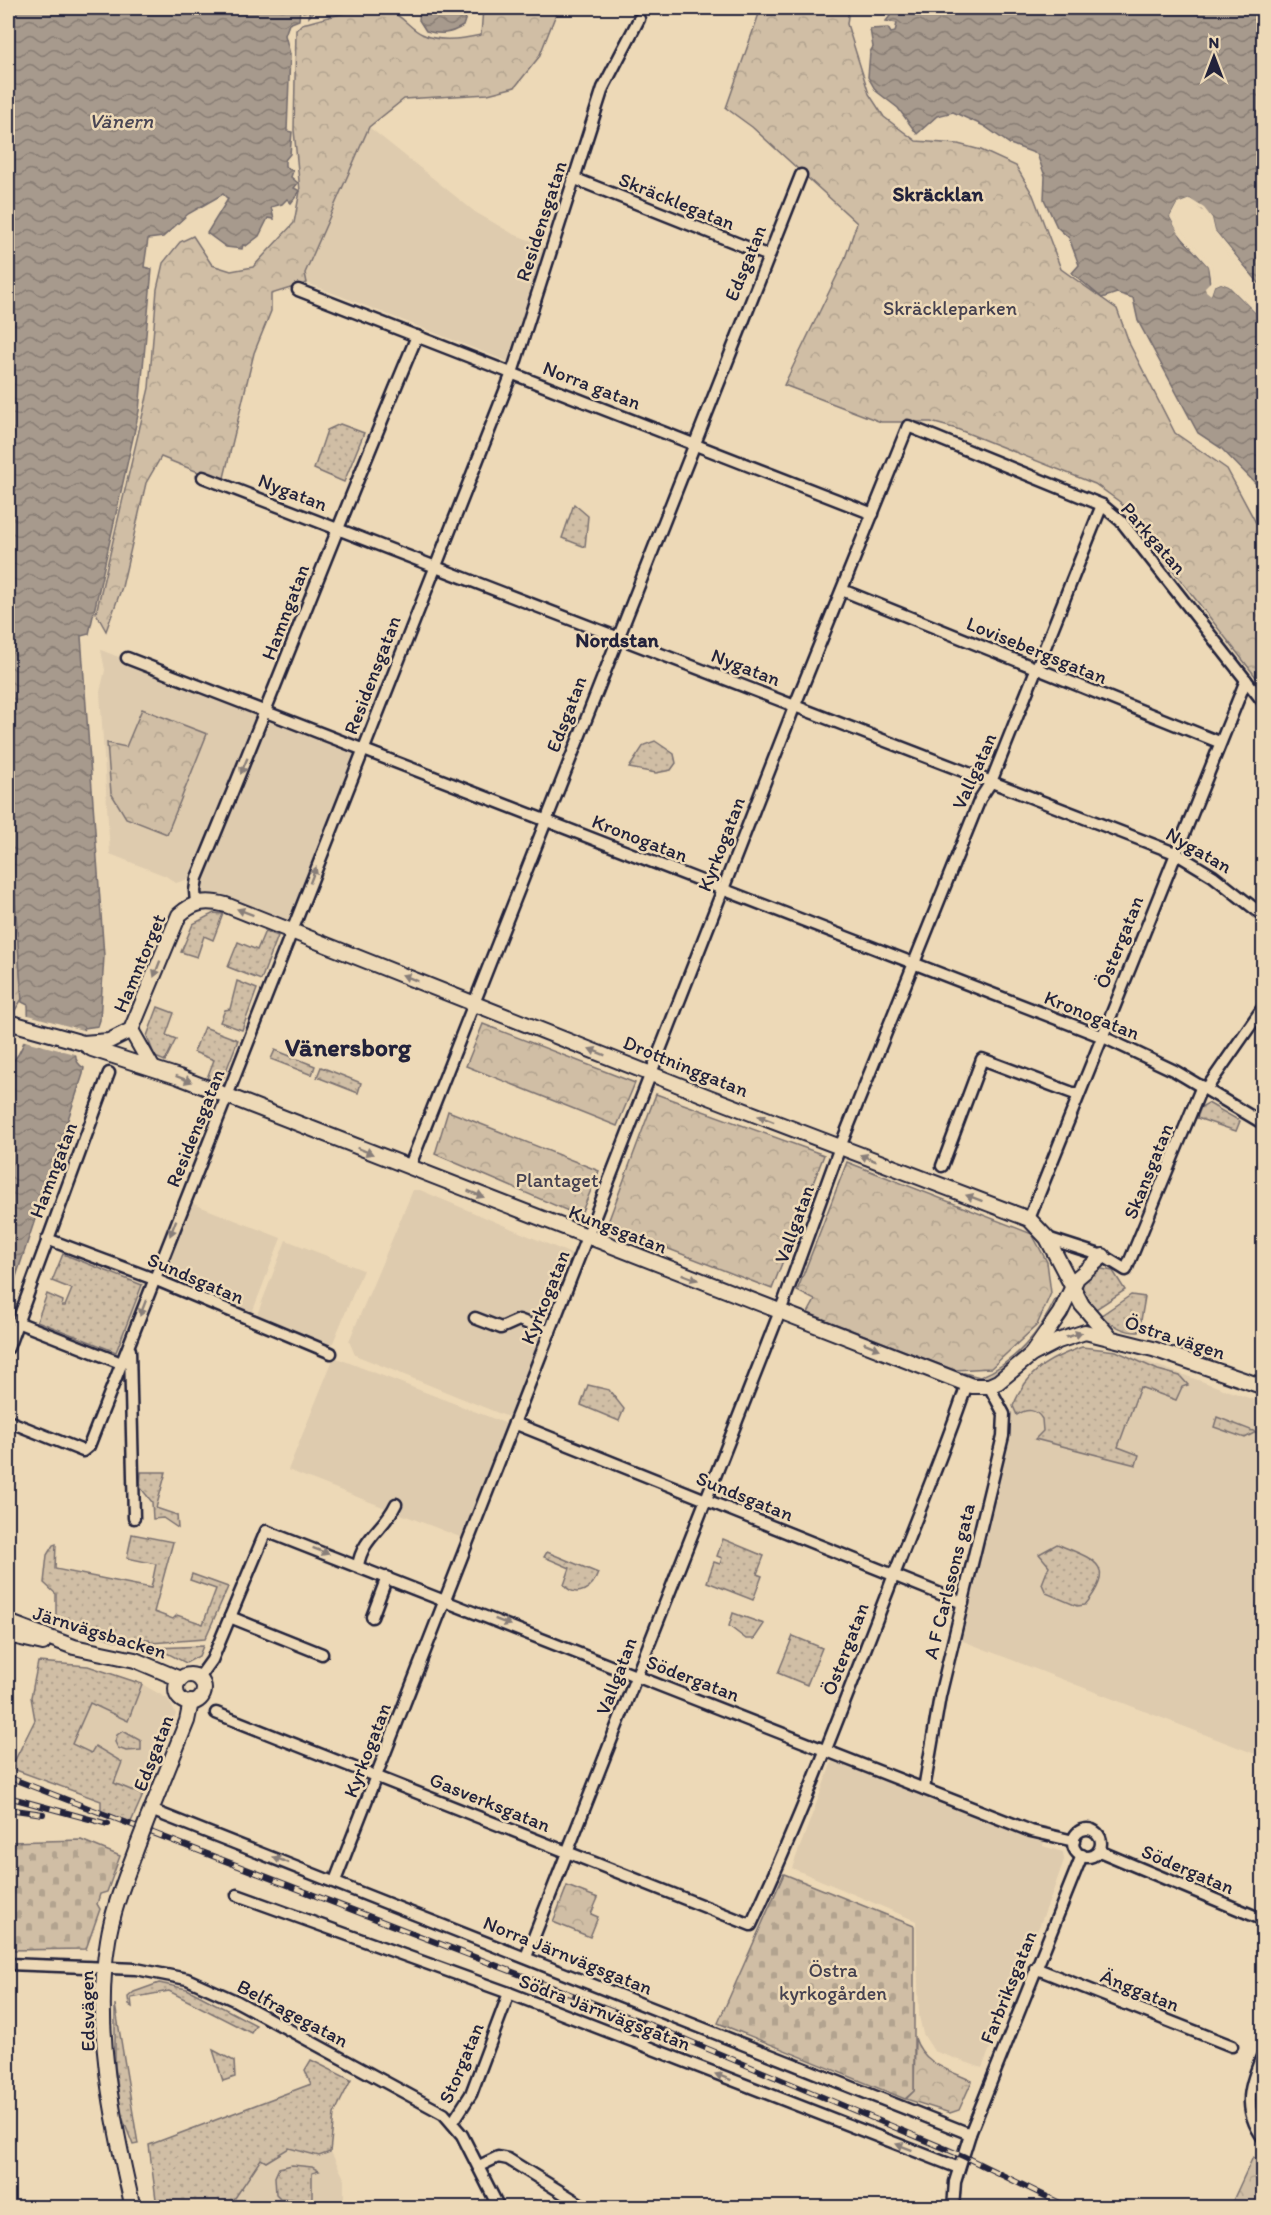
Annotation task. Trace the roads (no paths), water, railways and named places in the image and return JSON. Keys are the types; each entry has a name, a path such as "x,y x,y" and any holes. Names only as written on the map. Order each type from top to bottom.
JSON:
{"street":[{"name":"Residensgatan","path":"8,1421 82,1451 89,1446 293,930 362,748 512,373 603,88 639,19"},
{"name":"Edsgatan","path":"409,1168 801,175"},
{"name":"Skräcklegatan","path":"573,178 769,256"},
{"name":"Norra gatan","path":"298,290 873,514"},
{"name":"Hamngatan","path":"196,903 197,878 267,712 336,528 417,336"},
{"name":"Parkgatan","path":"908,426 1102,506 1121,521 1263,703"},
{"name":"Kyrkogatan","path":"335,1881 795,705 908,426"},
{"name":"Nygatan","path":"203,477 1175,853 1213,876 1263,916"},
{"name":"Vallgatan","path":"526,1957 780,1311 840,1147 980,799 991,782 1102,506"},
{"name":"Lovisebergsgatan","path":"842,590 1219,742"},
{"name":"Kronogatan","path":"127,658 1101,1036 1148,1056 1204,1087 1263,1124"},
{"name":"Östergatan","path":"1029,1219 1219,742 1246,680"},
{"name":"Drottninggatan","path":"196,903 206,901 226,905 293,930 651,1074 1029,1219 1047,1238 1071,1288 1082,1305 1108,1335"},
{"name":"Hamntorget","path":"83,1043 108,1041 131,1030 138,1020 174,926 180,915 196,903"},
{"name":"Skansgatan","path":"1103,1256 1126,1270 1204,1087 1263,1005"},
{"path":"12,1024 83,1043"},
{"path":"131,1030 152,1067"},
{"name":"Kungsgatan","path":"83,1043 108,1055 152,1067 967,1384 989,1386"},
{"path":"942,1166 982,1059 1078,1095"},
{"name":"Hamngatan","path":"8,1348 109,1073"},
{"path":"1047,1238 1103,1256"},
{"name":"Sundsgatan","path":"47,1239 154,1279 331,1353"},
{"path":"989,1386 1006,1377 1031,1355 1060,1313 1071,1288 1083,1270 1103,1256"},
{"path":"475,1318 501,1328 519,1320 550,1332"},
{"path":"17,1322 122,1363"},
{"path":"1031,1355 1085,1332 1108,1335"},
{"name":"Östra vägen","path":"1108,1335 1263,1387"},
{"name":"Residensgatan","path":"130,1343 134,1518"},
{"name":"Östergatan","path":"751,1925 779,1866 944,1452 967,1384"},
{"name":"A F Carlssons gata","path":"924,1789 940,1696 1003,1436 1004,1414 989,1386"},
{"name":"Sundsgatan","path":"514,1423 963,1603"},
{"path":"358,1566 365,1545 373,1532 382,1528 396,1504"},
{"name":"Södergatan","path":"230,1617 266,1531 1031,1831 1074,1841"},
{"path":"372,1617 387,1577"},
{"path":"199,1678 212,1660 230,1617 322,1654"},
{"name":"Järnvägsbacken","path":"8,1622 74,1647 127,1658 180,1679"},
{"path":"8,1635 20,1640 74,1647"},
{"path":"190,1675 199,1678 204,1687 203,1693 197,1700 191,1702 182,1700 176,1688 180,1679 190,1675"},
{"name":"Edsgatan","path":"150,1814 187,1721 191,1702"},
{"name":"Gasverksgatan","path":"216,1713 751,1925"},
{"name":"Edsvägen","path":"133,2208 108,2076 105,2038 105,1969 114,1913 150,1814"},
{"name":"Norra Järnvägsgatan","path":"150,1814 335,1881 970,2134"},
{"path":"1092,1830 1101,1839 1099,1851 1091,1856 1082,1855 1076,1849 1074,1841 1081,1831 1092,1830"},
{"name":"Södergatan","path":"1099,1851 1263,1920"},
{"name":"Farbriksgatan","path":"953,2208 959,2168 970,2134 1082,1855"},
{"name":"Södra Järnvägsgatan","path":"237,1895 509,1994 959,2168"},
{"name":"Belfragegatan","path":"8,1964 152,1971 187,1979 259,2014 432,2107 453,2122"},
{"name":"Änggatan","path":"1035,1968 1232,2046"},
{"name":"Storgatan","path":"499,2208 479,2166 453,2122 471,2094 509,1994"},
{"path":"1263,2052 1252,2082 1249,2107 1251,2117 1263,2139"},
{"path":"479,2166 498,2157 508,2159 587,2208"}],"water":[{"name":"Vänern","path":"8,8 313,8 315,10 309,17 309,11 303,12 300,9 299,20 289,24 285,35 290,54 287,131 292,132 290,154 285,160 285,166 293,171 291,177 298,183 294,188 300,191 291,203 287,199 282,204 271,207 274,219 268,218 259,236 246,246 243,245 242,249 226,247 207,233 228,199 223,194 188,214 163,237 148,239 144,267 152,269 139,411 89,634 81,636 104,956 100,1020 98,1026 84,1028 76,1050 77,1060 84,1068 83,1074 8,1301 8,1065 23,1046 27,1030 28,1005 22,1002 8,797"},
{"path":"420,8 469,8 463,26 454,31 441,33 426,31 419,20"},
{"path":"892,8 1263,8 1263,288 1215,231 1212,218 1190,199 1177,204 1170,217 1182,238 1208,266 1211,295 1214,286 1221,283 1229,286 1263,320 1263,509 1259,487 1221,448 1198,433 1138,321 1133,298 1117,293 1102,298 1072,273 1079,265 1069,238 1057,227 1044,199 1045,176 1037,154 1010,144 984,126 953,112 937,116 917,134 898,108 876,91 868,77 870,52 873,47 870,29 888,28 891,33 895,32 897,23 886,21 890,16 887,12"}],"railway":[{"path":"8,1777 658,2028 963,2156 1070,2208"},
{"path":"8,1797 108,1824"},
{"path":"8,1809 43,1814"}],"district":[{"name":"Skräcklan","path":"938,194"},
{"name":"Nordstan","path":"617,640"},
{"name":"Vänersborg","path":"348,1047"}],"park label":[{"name":"Skräckleparken","path":"950,308"},
{"name":"Plantaget","path":"557,1180"},
{"name":"Östra kyrkogården","path":"833,1982"}]}
